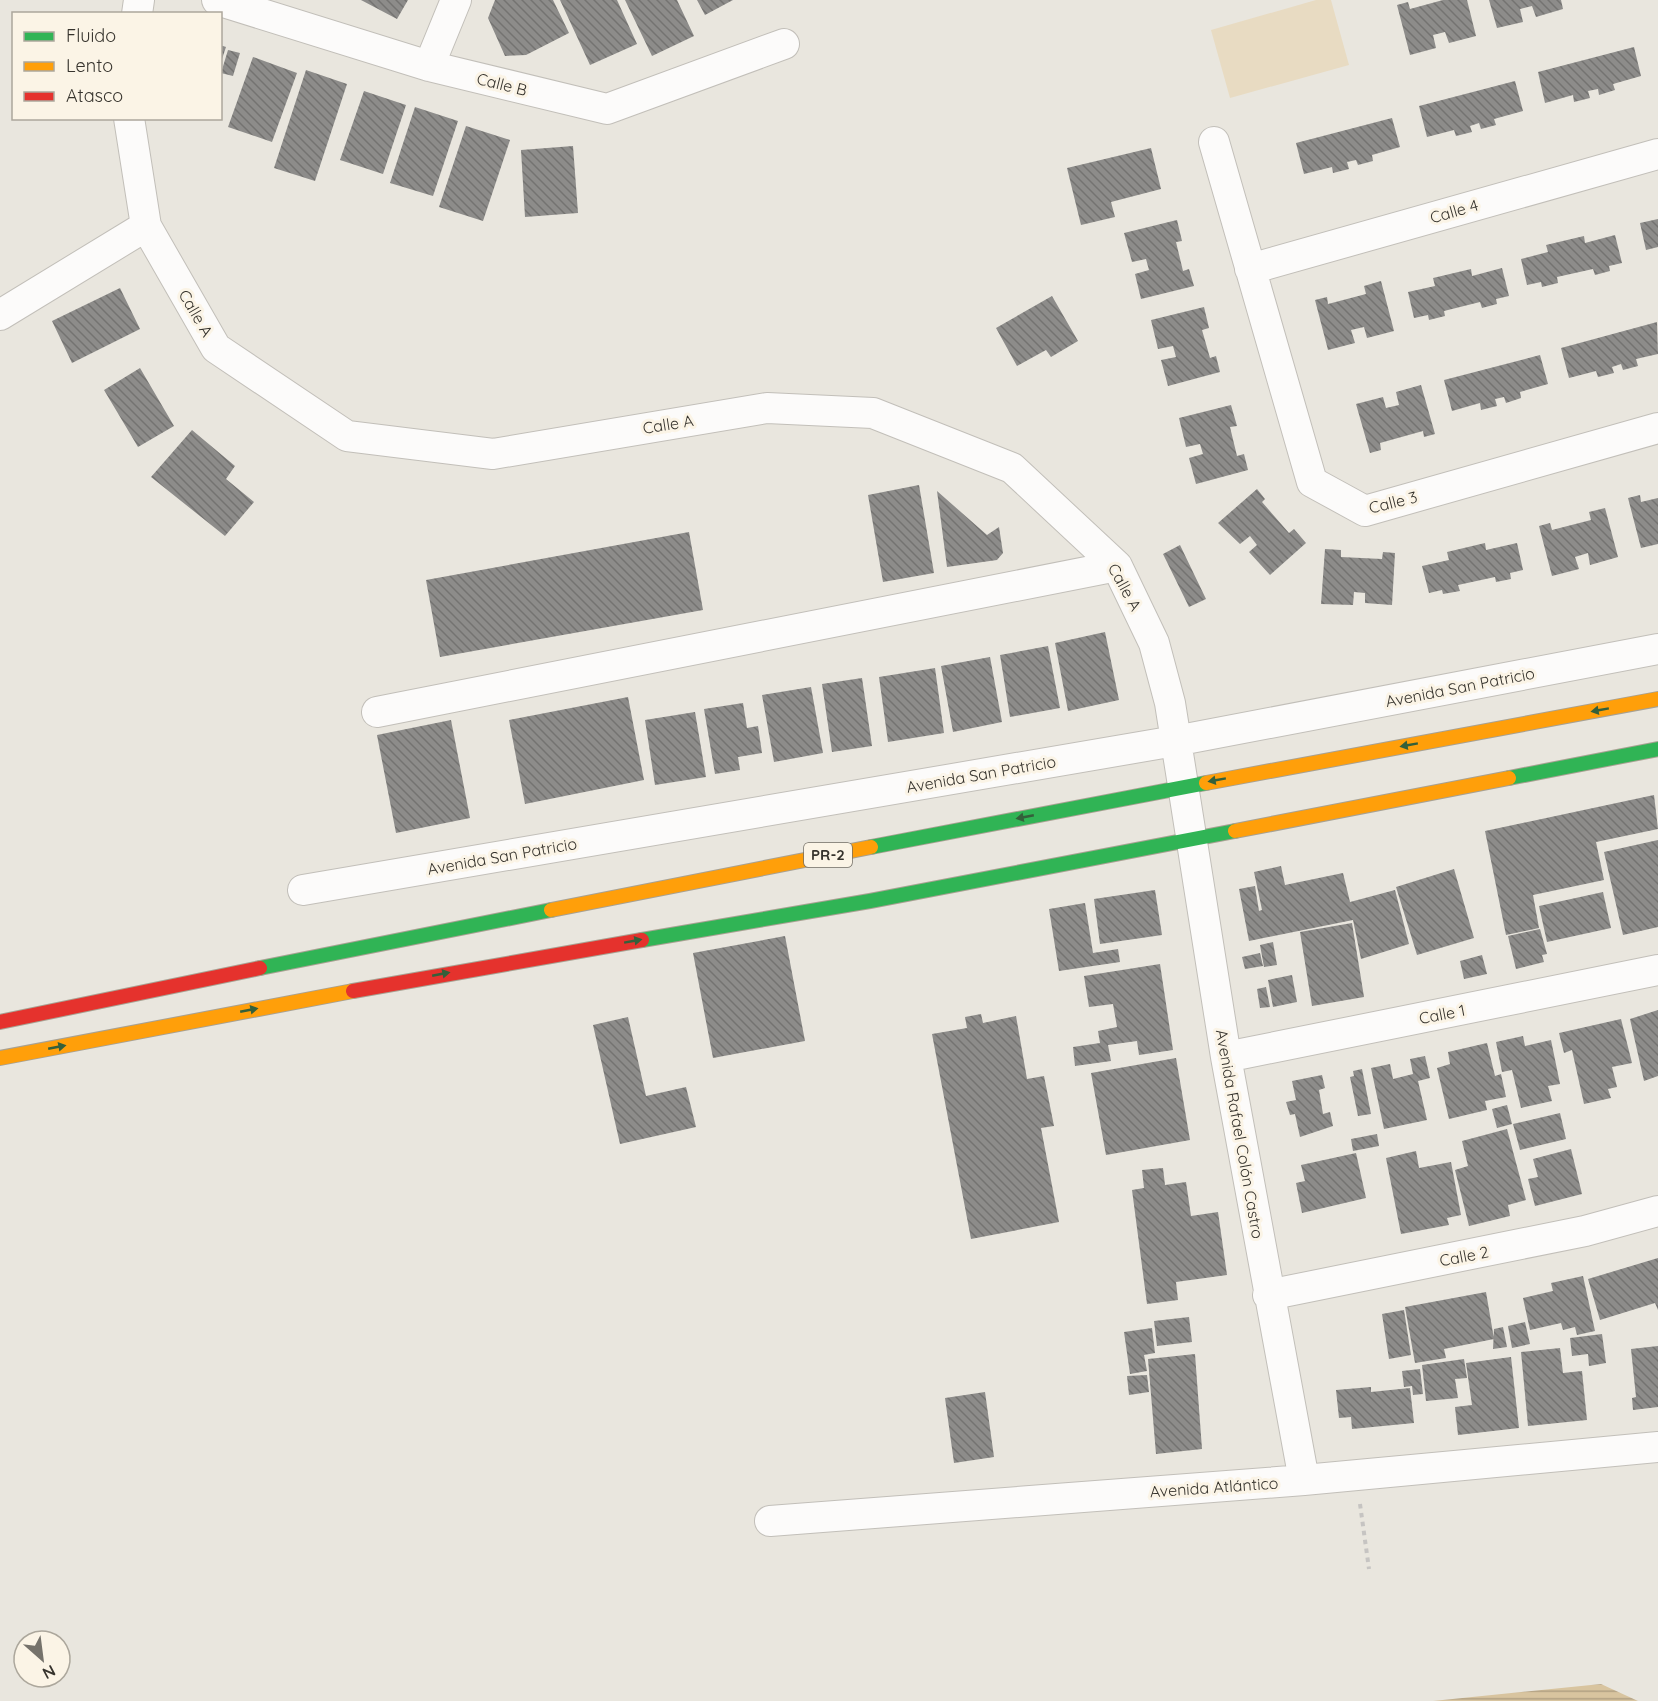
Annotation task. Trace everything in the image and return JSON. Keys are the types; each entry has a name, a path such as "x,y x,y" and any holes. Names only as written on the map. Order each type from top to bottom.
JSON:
{"main road":[{"name":"PR-2","path":"0,1022 463,925 1183,786 1658,699"},
{"path":"0,1058 474,968 870,901 1658,749"}],"street":[{"name":"Calle B","path":"217,0 429,66 607,109 784,44"},
{"path":"429,66 456,0"},
{"name":"Calle A","path":"129,120 146,226 216,348 347,436 493,454 767,408 873,413 1012,468 1117,566 1158,655 1170,703 1183,786"},
{"name":"Calle 3","path":"1214,142 1312,482 1365,511 1658,428"},
{"name":"Calle 4","path":"1250,269 1658,154"},
{"path":"0,315 146,226"},
{"path":"377,712 1117,566"},
{"name":"Avenida San Patricio","path":"303,890 1175,741 1658,649"},
{"name":"Avenida Rafael Colón Castro","path":"1183,786 1226,1057 1268,1295 1304,1480"},
{"name":"Calle 1","path":"1226,1057 1658,970"},
{"name":"Calle 2","path":"1268,1295 1585,1231 1658,1211"},
{"name":"Avenida Atlántico","path":"770,1521 1304,1480 1658,1447"}],"shaded area":[{"path":"1316,0 1331,0 1349,65 1230,98 1211,30"},
{"path":"1601,1684 1638,1701 1433,1701"}],"building":[{"path":"361,0 408,0 397,19"},
{"path":"495,0 553,0 569,33 526,55 505,56 488,18"},
{"path":"560,0 617,0 637,44 590,65"},
{"path":"625,0 677,0 694,36 652,56"},
{"path":"697,0 733,0 705,15"},
{"path":"1443,0 1467,0 1476,36 1449,43 1445,32 1433,35 1436,48 1410,55 1397,5 1408,2 1410,9"},
{"path":"1489,0 1561,0 1563,9 1536,17 1532,6 1520,9 1523,22 1497,28"},
{"path":"222,46 226,47 222,59"},
{"path":"1634,47 1641,76 1613,84 1615,90 1599,95 1598,89 1588,91 1590,98 1574,102 1573,95 1545,103 1538,72"},
{"path":"228,50 240,53 233,76 222,73"},
{"path":"253,57 297,73 272,142 228,127"},
{"path":"306,70 347,84 315,181 274,168"},
{"path":"1515,81 1523,111 1494,119 1496,125 1481,129 1479,123 1470,126 1472,132 1456,136 1454,130 1427,137 1419,106"},
{"path":"364,91 406,105 383,174 340,160"},
{"path":"415,107 458,121 433,196 390,183"},
{"path":"1392,118 1400,147 1372,155 1373,161 1358,165 1356,160 1347,162 1349,169 1333,173 1332,167 1304,174 1296,143"},
{"path":"466,126 510,140 483,221 439,207"},
{"path":"573,146 578,213 525,217 521,150"},
{"path":"1151,148 1161,189 1111,202 1115,217 1081,225 1067,168"},
{"path":"1658,219 1658,247 1646,250 1640,223"},
{"path":"1177,220 1182,241 1176,242 1183,271 1189,269 1194,286 1141,299 1135,274 1149,270 1146,259 1132,262 1124,233"},
{"path":"1615,235 1622,263 1609,266 1610,271 1595,275 1593,269 1557,277 1558,283 1542,287 1541,282 1527,285 1521,259 1548,252 1546,245 1584,236 1585,243"},
{"path":"1502,268 1509,296 1496,299 1497,304 1482,308 1480,302 1444,311 1445,316 1429,320 1428,315 1414,318 1408,292 1435,286 1433,278 1471,269 1472,276"},
{"path":"1381,281 1394,331 1367,338 1364,327 1351,330 1355,343 1328,350 1315,300 1327,297 1328,304 1366,294 1364,286"},
{"path":"120,288 140,329 72,363 52,321"},
{"path":"1052,296 1078,341 1051,357 1046,350 1017,366 996,328"},
{"path":"1204,307 1209,328 1202,330 1210,358 1216,356 1220,372 1168,386 1161,360 1176,357 1173,346 1158,349 1151,320"},
{"path":"1657,322 1658,354 1636,359 1638,366 1623,370 1621,364 1612,367 1614,373 1598,377 1596,371 1569,378 1561,348"},
{"path":"1540,355 1548,384 1520,392 1521,398 1506,403 1504,397 1495,399 1497,406 1481,410 1480,403 1452,411 1444,380"},
{"path":"140,368 174,426 138,447 104,390"},
{"path":"1421,385 1435,434 1424,437 1423,431 1380,443 1381,450 1370,453 1356,404 1383,397 1386,408 1399,405 1396,392"},
{"path":"1231,405 1237,426 1230,427 1237,456 1244,454 1248,470 1196,484 1189,458 1203,454 1200,444 1186,447 1179,418"},
{"path":"192,430 235,466 226,479 254,502 225,536 151,477"},
{"path":"919,485 934,573 883,582 868,495"},
{"path":"1257,489 1265,499 1262,502 1289,533 1294,529 1306,543 1270,575 1249,552 1257,545 1250,536 1240,544 1218,523"},
{"path":"937,491 987,535 999,527 1003,553 997,560 947,567"},
{"path":"1640,495 1641,502 1658,498 1658,544 1641,548 1628,498"},
{"path":"1605,508 1618,557 1590,565 1588,553 1575,557 1579,569 1552,576 1539,526 1550,523 1552,530 1591,520 1589,512"},
{"path":"689,532 703,610 440,657 426,580"},
{"path":"1485,543 1486,550 1517,543 1523,570 1510,573 1511,579 1496,582 1495,577 1458,585 1460,591 1443,594 1442,590 1429,593 1422,566 1449,560 1447,552"},
{"path":"1180,545 1206,599 1189,607 1163,554"},
{"path":"1325,549 1341,550 1341,557 1382,559 1383,552 1395,553 1392,605 1365,603 1365,593 1354,592 1353,605 1321,604"},
{"path":"1105,632 1119,700 1068,711 1055,643"},
{"path":"1048,646 1060,708 1010,717 1000,655"},
{"path":"990,657 1002,722 953,732 941,666"},
{"path":"935,668 944,733 888,742 879,677"},
{"path":"862,678 872,746 832,752 822,684"},
{"path":"811,687 823,753 774,762 762,695"},
{"path":"628,697 644,780 525,804 509,720"},
{"path":"743,703 747,728 758,726 762,753 738,757 740,770 715,774 704,709"},
{"path":"695,712 706,777 655,785 645,720"},
{"path":"451,720 470,818 396,833 377,735"},
{"path":"1654,795 1658,829 1596,842 1604,880 1533,895 1539,928 1506,935 1485,831"},
{"path":"1658,840 1658,927 1623,935 1604,852"},
{"path":"1281,866 1285,885 1343,873 1350,902 1395,890 1409,944 1361,959 1353,920 1249,941 1239,889 1255,886 1259,911 1262,910 1254,872"},
{"path":"1454,869 1474,938 1417,955 1396,887"},
{"path":"1155,890 1162,935 1100,944 1094,899"},
{"path":"1603,892 1611,928 1547,942 1539,906"},
{"path":"1085,903 1093,953 1118,949 1120,962 1059,971 1049,909"},
{"path":"1352,923 1364,997 1312,1006 1300,932"},
{"path":"1540,929 1547,954 1542,955 1544,962 1516,969 1508,936"},
{"path":"785,936 805,1041 713,1058 693,953"},
{"path":"1273,942 1277,965 1264,967 1260,945"},
{"path":"1260,953 1263,966 1245,969 1242,957"},
{"path":"1482,955 1487,974 1464,979 1460,961"},
{"path":"1160,964 1173,1050 1139,1055 1137,1041 1108,1045 1111,1061 1075,1066 1073,1047 1100,1043 1098,1031 1117,1027 1113,1004 1089,1007 1084,976"},
{"path":"1292,975 1297,1002 1273,1007 1268,980"},
{"path":"1266,987 1270,1007 1260,1008 1257,989"},
{"path":"1658,1010 1658,1076 1644,1081 1630,1019"},
{"path":"981,1014 983,1023 1016,1016 1027,1079 1044,1076 1054,1126 1041,1128 1059,1222 971,1239 932,1034 967,1028 965,1017"},
{"path":"628,1017 646,1096 686,1087 696,1127 620,1144 593,1025"},
{"path":"1621,1019 1632,1063 1612,1067 1617,1087 1608,1089 1611,1098 1584,1104 1572,1050 1564,1053 1559,1033"},
{"path":"1523,1036 1525,1046 1551,1040 1560,1084 1548,1086 1552,1101 1521,1108 1512,1070 1502,1072 1496,1042"},
{"path":"1487,1043 1495,1076 1501,1074 1506,1097 1485,1101 1487,1110 1449,1119 1437,1068 1450,1064 1448,1052"},
{"path":"1425,1056 1430,1078 1418,1081 1427,1120 1384,1129 1371,1068 1390,1064 1393,1079 1413,1074 1410,1059"},
{"path":"1176,1058 1190,1140 1106,1155 1091,1073"},
{"path":"1362,1069 1371,1114 1358,1116 1350,1077 1354,1076 1353,1071"},
{"path":"1322,1075 1325,1088 1319,1090 1323,1114 1330,1112 1333,1126 1300,1137 1295,1114 1290,1115 1286,1102 1296,1100 1292,1081"},
{"path":"1507,1105 1512,1124 1497,1128 1492,1109"},
{"path":"1560,1113 1566,1139 1520,1150 1513,1124"},
{"path":"1507,1129 1526,1200 1508,1205 1510,1216 1469,1226 1455,1170 1468,1166 1462,1141"},
{"path":"1377,1134 1379,1146 1353,1151 1351,1139"},
{"path":"1571,1149 1582,1194 1535,1206 1528,1179 1538,1177 1533,1159"},
{"path":"1416,1151 1419,1168 1451,1162 1461,1215 1447,1218 1449,1225 1401,1234 1386,1158"},
{"path":"1356,1153 1366,1198 1302,1213 1296,1183 1305,1181 1301,1165"},
{"path":"1163,1168 1165,1185 1186,1182 1191,1216 1218,1212 1227,1275 1176,1282 1178,1300 1147,1304 1132,1190 1144,1188 1142,1170"},
{"path":"1658,1258 1658,1310 1655,1303 1600,1320 1588,1279"},
{"path":"1583,1276 1595,1331 1577,1335 1575,1327 1563,1330 1561,1323 1530,1330 1523,1298 1553,1291 1551,1283"},
{"path":"1486,1292 1494,1339 1444,1349 1446,1358 1415,1363 1405,1307"},
{"path":"1404,1310 1411,1355 1389,1359 1382,1314"},
{"path":"1189,1317 1192,1342 1157,1346 1154,1321"},
{"path":"1525,1322 1530,1344 1512,1348 1508,1326"},
{"path":"1503,1327 1507,1347 1493,1349 1494,1329"},
{"path":"1152,1328 1155,1353 1144,1355 1147,1371 1130,1374 1124,1332"},
{"path":"1602,1334 1606,1363 1589,1366 1588,1354 1572,1356 1570,1338"},
{"path":"1658,1346 1658,1407 1633,1410 1632,1398 1636,1397 1631,1349"},
{"path":"1560,1348 1563,1373 1582,1371 1587,1420 1528,1426 1521,1352"},
{"path":"1195,1354 1202,1449 1156,1454 1148,1359"},
{"path":"1511,1357 1519,1428 1458,1435 1455,1407 1472,1405 1466,1363"},
{"path":"1464,1359 1467,1378 1455,1379 1458,1398 1426,1401 1422,1365"},
{"path":"1420,1369 1423,1394 1413,1395 1412,1386 1404,1387 1402,1371"},
{"path":"1147,1375 1149,1392 1129,1395 1127,1376"},
{"path":"1371,1387 1371,1392 1410,1388 1414,1423 1352,1429 1351,1417 1339,1418 1336,1390"},
{"path":"985,1392 994,1457 954,1463 945,1398"}],"traffic: fast":[{"path":"1509,778 1658,749"},
{"path":"871,847 1206,783"},
{"path":"642,940 870,901 1235,831"},
{"path":"260,968 551,910"}],"traffic: slow":[{"path":"1206,783 1658,699"},
{"path":"1235,831 1509,778"},
{"path":"551,910 871,847"},
{"path":"0,1058 353,991"}],"traffic: jam":[{"path":"353,991 642,940"},
{"path":"0,1022 260,968"}]}
